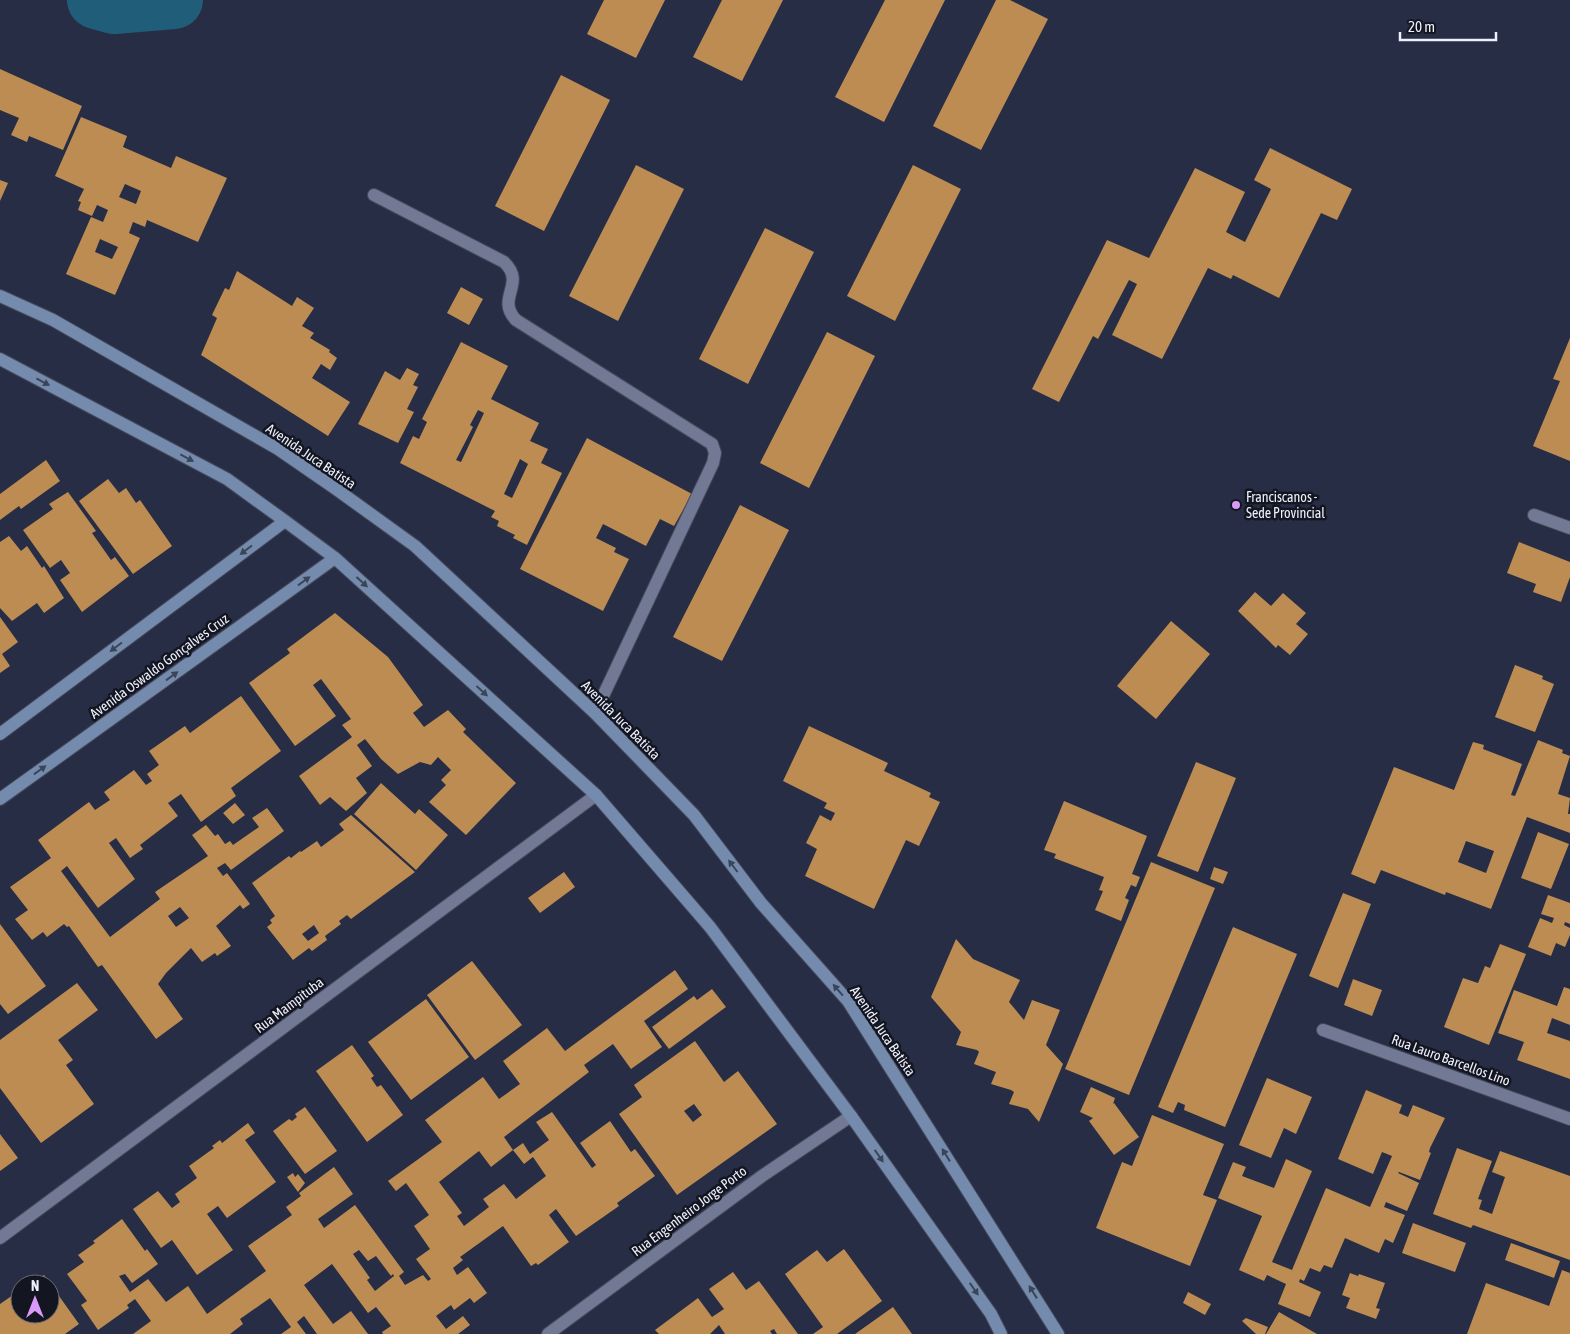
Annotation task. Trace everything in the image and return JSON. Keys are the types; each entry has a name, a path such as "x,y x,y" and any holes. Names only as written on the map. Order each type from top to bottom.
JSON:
{"main road":[{"name":"Avenida Juca Batista","path":"0,296 62,325 278,449 322,479 415,546 595,713 694,815 761,903 848,1000 1058,1334"},
{"path":"0,359 227,479 285,520 335,558 596,795 710,927 851,1116 991,1314 1001,1334"},
{"path":"0,734 285,520"},
{"name":"Avenida Oswaldo Gonçalves Cruz","path":"0,799 335,558"}],"street":[{"path":"374,195 504,262 511,269 514,278 507,305 510,313 516,320 712,444 713,462 595,713"},
{"path":"1534,515 1570,528"},
{"name":"Rua Mampituba","path":"0,1238 596,795"},
{"name":"Rua Lauro Barcellos Lino","path":"1323,1030 1570,1119"},
{"name":"Rua Engenheiro Jorge Porto","path":"548,1334 762,1176 851,1116"}],"building":[{"path":"604,0 665,0 636,58 587,34"},
{"path":"722,0 783,0 742,81 693,57"},
{"path":"885,0 945,0 884,122 835,97"},
{"path":"996,0 1010,0 1048,19 981,150 933,126"},
{"path":"0,69 82,106 63,150 29,136 27,142 11,135 19,118 0,110"},
{"path":"561,75 610,100 544,231 495,206"},
{"path":"81,117 127,136 123,147 171,168 176,156 227,178 198,242 147,220 145,227 133,222 129,233 140,238 115,295 66,274 91,217 103,222 108,210 97,205 92,216 78,210 81,202 78,201 84,189 55,176","holes":["125,184 141,191 136,204 119,197","100,239 118,247 112,259 95,252"]},
{"path":"1270,148 1352,189 1337,220 1321,213 1279,298 1233,275 1231,279 1208,268 1162,359 1112,335 1137,284 1129,280 1098,339 1093,336 1059,402 1032,389 1107,240 1149,258 1195,168 1245,192 1226,232 1245,242 1271,189 1254,180"},
{"path":"636,165 684,189 618,321 569,296"},
{"path":"913,165 961,189 895,321 847,296"},
{"path":"0,180 8,183 0,201"},
{"path":"765,228 814,252 748,384 699,359"},
{"path":"237,271 292,306 297,297 314,308 302,326 314,333 310,338 330,350 329,352 337,358 330,370 321,364 312,378 350,402 328,436 201,355 217,318 212,315 225,288 229,290"},
{"path":"461,287 483,299 469,325 447,313"},
{"path":"827,332 875,356 809,488 760,463"},
{"path":"1570,338 1570,461 1533,446 1560,381 1553,379"},
{"path":"461,342 508,366 491,399 539,423 530,441 548,449 541,463 562,473 527,545 513,538 515,535 497,526 499,521 491,517 495,511 400,463 413,436 419,439 427,422 422,419","holes":["478,410 484,413 461,462 456,460 473,427 470,425","520,459 528,464 512,498 504,494"]},
{"path":"407,368 419,374 413,385 418,387 407,409 414,412 398,443 358,424 385,371 400,380"},
{"path":"587,438 692,494 674,526 660,519 646,546 603,524 596,538 616,548 614,552 629,559 603,611 520,569"},
{"path":"46,460 60,481 21,509 19,506 0,520 0,494"},
{"path":"108,479 119,493 126,488 136,503 140,500 172,546 133,574 79,501"},
{"path":"68,492 96,531 92,533 111,560 115,557 129,576 82,612 60,580 70,573 61,560 50,568 23,530 53,509 49,504"},
{"path":"740,505 789,530 722,661 673,637"},
{"path":"9,536 21,551 27,546 42,568 44,566 64,598 44,613 37,603 12,621 0,608 0,542"},
{"path":"1519,542 1570,562 1570,577 1561,602 1533,592 1536,584 1507,573"},
{"path":"1255,592 1271,606 1283,593 1306,613 1296,624 1308,634 1290,655 1278,645 1276,648 1238,611"},
{"path":"335,613 388,657 423,705 413,713 424,727 448,710 466,729 463,732 516,783 466,835 429,802 446,785 441,780 451,770 438,757 431,765 420,762 398,774 381,759 365,739 357,745 372,766 356,778 367,793 346,811 330,797 320,805 299,776 352,737 342,725 351,719 321,679 313,685 336,716 295,746 249,683 290,653 287,649"},
{"path":"0,617 18,642 2,654 10,666 0,673"},
{"path":"1171,621 1210,654 1156,719 1117,686"},
{"path":"1515,665 1543,676 1542,679 1554,684 1535,732 1495,717"},
{"path":"241,696 281,751 231,788 236,796 201,822 181,794 168,803 178,816 140,845 143,849 130,858 116,838 109,843 135,879 98,908 67,866 61,871 110,937 160,899 155,892 208,856 192,835 206,825 215,836 218,834 225,844 230,841 233,845 259,827 252,818 267,808 284,831 231,870 225,863 217,868 223,876 227,873 250,904 243,909 240,905 216,926 231,946 217,956 215,953 202,962 191,948 166,973 158,984 183,1019 156,1039 102,965 98,967 69,926 67,927 64,924 47,937 43,932 32,940 15,919 28,910 10,887 51,858 38,840 89,802 95,810 110,800 104,792 134,770 146,785 152,781 147,774 159,765 149,751 185,726 190,733","holes":["180,907 189,918 176,927 168,916"]},
{"path":"809,726 888,763 884,771 931,793 929,797 940,802 919,846 906,840 874,909 805,876 817,849 806,843 820,815 831,821 835,813 824,808 827,803 783,781"},
{"path":"1538,740 1563,750 1562,753 1570,756 1558,794 1570,798 1568,814 1570,814 1570,833 1527,817 1491,909 1446,892 1445,895 1381,870 1375,884 1351,874 1394,767 1454,790 1473,742 1484,745 1483,749 1522,764 1511,795 1515,796","holes":["1466,841 1494,851 1486,873 1458,862"]},
{"path":"1196,762 1236,778 1198,872 1157,856"},
{"path":"381,783 415,814 419,809 448,835 416,870 354,814"},
{"path":"1064,801 1147,836 1132,874 1140,877 1136,887 1131,885 1125,898 1129,900 1121,921 1095,910 1103,891 1099,890 1104,877 1054,858 1056,854 1044,850"},
{"path":"235,803 245,815 233,824 223,813"},
{"path":"351,815 415,872 351,919 347,915 339,921 341,924 325,936 327,940 312,951 309,948 293,960 267,927 272,923 270,920 275,916 252,883 289,856 291,858 317,841 321,847 344,830 339,824","holes":["314,925 319,933 308,941 302,934"]},
{"path":"1538,832 1569,844 1551,889 1521,878"},
{"path":"1151,862 1215,888 1129,1095 1065,1069"},
{"path":"1214,867 1228,872 1223,884 1210,879"},
{"path":"564,872 575,887 540,913 528,898"},
{"path":"1343,893 1371,904 1338,988 1309,976"},
{"path":"1548,895 1570,903 1570,924 1565,922 1564,925 1570,928 1570,935 1565,947 1556,943 1551,956 1528,947 1540,918 1552,923 1554,918 1541,914"},
{"path":"0,924 46,986 8,1014 0,1004"},
{"path":"1233,927 1297,954 1225,1127 1184,1110 1185,1105 1178,1102 1173,1113 1158,1107"},
{"path":"956,939 973,959 1020,980 1009,1002 1024,1020 1032,1000 1060,1010 1046,1045 1063,1064 1039,1122 1028,1109 1009,1104 1014,1092 991,1084 996,1072 974,1064 979,1052 977,1050 956,1045 961,1032 931,997"},
{"path":"1500,944 1526,954 1489,1045 1444,1027 1463,978 1478,983 1485,966 1490,968"},
{"path":"472,961 522,1025 475,1060 427,995"},
{"path":"675,970 688,989 644,1021 662,1047 631,1069 613,1044 584,1065 589,1072 504,1137 513,1150 523,1143 530,1154 549,1140 536,1122 552,1112 592,1168 596,1165 580,1143 610,1121 631,1152 635,1149 655,1176 617,1203 619,1206 576,1236 556,1209 549,1215 569,1242 538,1265 536,1263 531,1266 503,1226 460,1257 463,1260 453,1268 457,1275 468,1267 487,1293 474,1303 470,1298 454,1310 451,1305 436,1316 446,1329 463,1316 470,1325 458,1334 383,1334 382,1332 391,1326 376,1307 368,1313 332,1264 304,1285 333,1324 351,1311 368,1334 317,1334 304,1316 297,1322 306,1334 281,1334 291,1327 270,1298 240,1319 243,1324 230,1334 133,1334 151,1321 135,1299 127,1305 129,1308 98,1330 81,1305 87,1301 67,1274 84,1262 78,1255 122,1219 145,1251 147,1249 158,1264 132,1283 125,1274 119,1276 130,1292 148,1279 166,1302 188,1286 207,1314 266,1271 248,1246 292,1215 286,1207 301,1196 299,1193 334,1167 353,1194 318,1219 324,1228 355,1205 404,1272 399,1276 405,1285 423,1275 428,1281 431,1279 416,1259 430,1249 414,1226 429,1215 406,1183 396,1191 388,1181 442,1142 425,1120 483,1077 499,1099 520,1084 503,1061 547,1028 565,1051","holes":["513,1150 524,1164 533,1157 546,1176 516,1199 504,1184 483,1199 489,1207 464,1226 457,1216 462,1213 439,1182 479,1151 491,1167","359,1250 368,1261 376,1256 391,1276 393,1274 394,1276 375,1291 367,1280 370,1278 353,1254"]},
{"path":"1353,979 1382,990 1372,1016 1344,1005"},
{"path":"77,983 98,1010 58,1040 73,1060 66,1065 94,1104 41,1143 0,1088 0,1040"},
{"path":"1564,987 1570,989 1570,1025 1552,1018 1547,1033 1570,1041 1570,1079 1517,1060 1524,1042 1498,1033 1514,990 1557,1006"},
{"path":"712,989 726,1007 669,1049 652,1027 694,996 697,1000"},
{"path":"426,999 469,1057 411,1100 368,1042"},
{"path":"695,1041 724,1082 738,1071 777,1124 677,1195 619,1114 642,1097 634,1085","holes":["694,1104 702,1115 693,1122 684,1111"]},
{"path":"352,1045 374,1076 371,1078 377,1087 381,1085 403,1115 367,1142 316,1071"},
{"path":"1267,1078 1312,1097 1296,1134 1284,1128 1271,1158 1239,1145"},
{"path":"1091,1087 1115,1098 1113,1104 1139,1137 1114,1155 1089,1121 1093,1118 1080,1112"},
{"path":"1366,1090 1402,1105 1399,1113 1408,1117 1413,1105 1445,1118 1430,1148 1429,1152 1431,1153 1420,1180 1398,1173 1419,1183 1407,1211 1386,1202 1384,1207 1405,1215 1393,1243 1385,1239 1379,1253 1345,1238 1332,1268 1324,1265 1320,1272 1310,1268 1304,1281 1300,1279 1299,1282 1321,1292 1310,1317 1278,1304 1286,1284 1267,1275 1264,1281 1239,1270 1262,1216 1218,1198 1233,1162 1246,1167 1242,1176 1274,1188 1286,1159 1312,1171 1272,1262 1292,1270 1326,1188 1370,1207 1392,1156 1382,1152 1373,1174 1338,1159"},
{"path":"305,1107 337,1151 305,1174 273,1131 289,1119 292,1121 297,1117 295,1114"},
{"path":"1152,1115 1224,1144 1203,1195 1217,1200 1190,1266 1096,1228 1122,1162 1132,1166"},
{"path":"248,1123 255,1133 245,1140 276,1182 227,1218 218,1206 207,1214 233,1250 197,1275 172,1240 161,1248 133,1209 158,1191 172,1208 180,1202 175,1194 197,1178 189,1166 214,1148 212,1146 220,1140 222,1143"},
{"path":"0,1134 18,1158 0,1171"},
{"path":"1457,1148 1492,1161 1478,1199 1482,1200 1479,1209 1492,1214 1505,1177 1492,1172 1500,1151 1570,1176 1570,1260 1473,1225 1471,1228 1433,1214"},
{"path":"293,1173 295,1177 298,1174 305,1183 298,1192 287,1177"},
{"path":"1413,1223 1466,1243 1455,1272 1402,1253"},
{"path":"1511,1243 1560,1261 1554,1278 1505,1260"},
{"path":"844,1249 882,1301 837,1334 813,1334 823,1327 785,1274 817,1250 827,1262"},
{"path":"1562,1270 1570,1273 1570,1334 1467,1334 1486,1283 1549,1306"},
{"path":"733,1272 746,1290 759,1281 798,1334 777,1334 774,1329 770,1331 772,1334 725,1334 719,1325 710,1334 659,1334 655,1330 698,1298 712,1317 724,1309 709,1289"},
{"path":"1350,1273 1358,1276 1359,1274 1385,1283 1376,1308 1380,1309 1376,1319 1346,1308 1350,1298 1342,1295"},
{"path":"1188,1292 1211,1304 1205,1315 1183,1303"},
{"path":"10,1297 10,1324 60,1324 60,1297 79,1324 65,1334 0,1334 0,1304"},
{"path":"893,1307 912,1334 855,1334"},
{"path":"1279,1312 1317,1334 1266,1334"},
{"path":"1246,1318 1268,1327 1265,1334 1256,1334 1242,1321"}],"waterway":[{"path":"96,0 114,5 174,0"}],"place":[{"name":"Franciscanos - Sede Provincial","path":"1236,505"}]}
